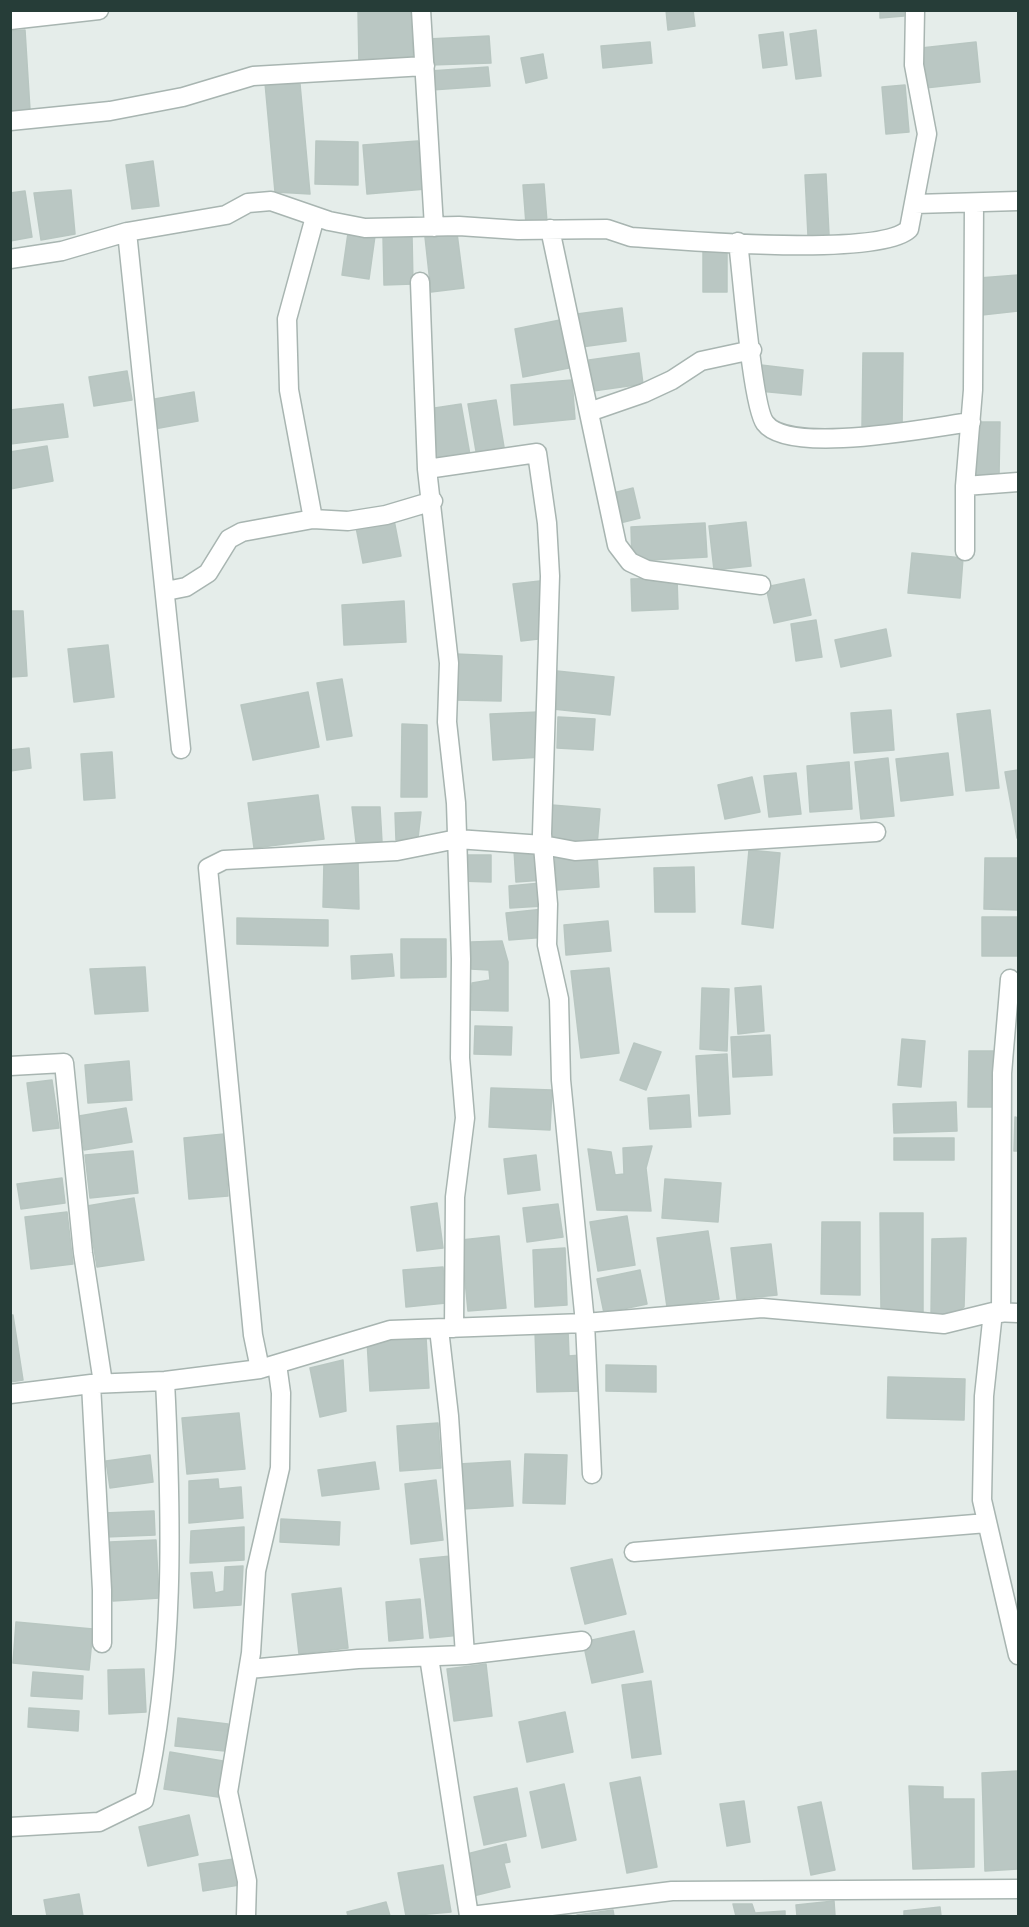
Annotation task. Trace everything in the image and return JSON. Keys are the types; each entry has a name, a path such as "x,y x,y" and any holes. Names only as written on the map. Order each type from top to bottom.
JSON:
{"street":[{"path":"10,20 99,10"},
{"path":"421,10 434,227"},
{"path":"10,259 62,251 127,232 226,215 248,203 271,201 315,217 365,228 607,229 631,237 813,247 901,237 909,230 927,134 914,65 915,10"},
{"path":"10,121 110,111 183,97 253,76 424,66"},
{"path":"915,204 1018,201"},
{"path":"965,551 965,486 974,390 974,202"},
{"path":"313,519 289,390 286,319 315,217"},
{"path":"550,229 617,545 630,562 647,570 761,585"},
{"path":"127,232 181,749"},
{"path":"738,242 760,413 765,423 774,430 807,437 849,439 971,422"},
{"path":"420,282 428,469 449,663 447,722 457,839 461,959 460,1058 465,1118 455,1197 446,1328 449,1416 465,1655"},
{"path":"589,412 644,393 672,380 701,361 752,350"},
{"path":"428,469 537,453 547,523 550,576 543,845 548,904 547,945 559,999 561,1080 585,1323 592,1474"},
{"path":"965,486 1018,482"},
{"path":"166,591 186,587 208,573 230,539 242,532 313,519 348,521 386,515 433,501"},
{"path":"246,1917 247,1881 228,1792 249,1669 256,1571 280,1468 281,1392 253,1335 208,868 224,860 397,850 457,839 543,845 575,851 876,832"},
{"path":"1010,979 1002,1073 1004,1312 984,1396 982,1500 1018,1655"},
{"path":"10,1066 64,1063 97,1384 102,1643"},
{"path":"10,1394 97,1384 165,1381 269,1366 390,1330 585,1323 762,1308 944,1324 1004,1312"},
{"path":"10,1827 99,1822 144,1800 158,1739 167,1625 172,1511 165,1381"},
{"path":"634,1552 987,1523"},
{"path":"249,1669 465,1655 582,1641"},
{"path":"429,1657 470,1917 672,1891 1018,1889"}],"building":[{"path":"358,10 412,10 413,65 359,67"},
{"path":"666,10 693,10 695,26 668,30"},
{"path":"880,10 904,10 904,16 880,18"},
{"path":"25,30 30,110 10,112 10,31"},
{"path":"816,30 821,76 796,79 790,34"},
{"path":"783,32 787,65 763,68 759,35"},
{"path":"489,36 491,63 430,65 428,39"},
{"path":"650,42 652,63 603,68 601,46"},
{"path":"976,42 980,82 925,88 921,48"},
{"path":"543,54 547,78 526,83 521,58"},
{"path":"488,67 490,86 431,90 430,71"},
{"path":"265,83 300,84 310,194 275,192"},
{"path":"905,85 909,132 886,134 882,87"},
{"path":"316,141 358,142 358,185 315,184"},
{"path":"418,141 426,189 367,194 363,145"},
{"path":"153,161 159,206 132,209 126,165"},
{"path":"826,174 829,235 808,236 805,175"},
{"path":"544,184 547,222 526,224 523,185"},
{"path":"71,190 75,234 41,240 34,193"},
{"path":"25,191 32,237 10,241 10,193"},
{"path":"348,233 375,236 369,279 342,275"},
{"path":"457,233 464,288 431,292 425,237"},
{"path":"412,235 413,284 384,285 383,236"},
{"path":"703,244 727,244 727,292 703,292"},
{"path":"1018,275 1018,311 982,315 979,278"},
{"path":"622,308 626,341 581,347 577,314"},
{"path":"565,319 574,367 523,377 515,329"},
{"path":"639,353 643,384 593,391 589,360"},
{"path":"863,353 903,353 902,428 862,427"},
{"path":"761,365 803,370 801,395 759,391"},
{"path":"127,371 132,400 94,406 89,377"},
{"path":"572,380 575,419 514,425 511,385"},
{"path":"194,392 198,421 154,429 149,400"},
{"path":"496,400 505,453 477,457 468,404"},
{"path":"63,404 68,437 10,444 10,410"},
{"path":"461,404 470,455 437,460 428,409"},
{"path":"974,422 1000,422 999,476 974,476"},
{"path":"47,446 53,481 10,489 10,452"},
{"path":"633,488 640,518 620,523 613,493"},
{"path":"394,520 401,556 363,563 356,527"},
{"path":"746,522 751,566 714,570 709,526"},
{"path":"705,523 707,557 632,561 631,527"},
{"path":"912,553 963,558 960,598 908,593"},
{"path":"677,578 678,609 632,611 631,579"},
{"path":"804,579 811,615 774,623 766,587"},
{"path":"540,581 547,638 521,641 513,584"},
{"path":"404,601 406,642 344,645 342,605"},
{"path":"10,611 23,611 27,676 10,677"},
{"path":"816,620 822,657 796,661 791,624"},
{"path":"886,629 891,656 841,667 835,640"},
{"path":"108,645 114,697 74,702 68,649"},
{"path":"456,654 502,656 501,701 455,700"},
{"path":"557,671 614,677 610,715 553,709"},
{"path":"342,679 352,736 327,740 317,683"},
{"path":"308,692 319,747 253,760 241,705"},
{"path":"891,710 894,750 854,753 851,713"},
{"path":"990,710 999,788 966,791 957,714"},
{"path":"539,712 542,757 493,760 490,714"},
{"path":"558,717 595,719 593,750 557,748"},
{"path":"402,724 427,725 427,797 401,797"},
{"path":"29,748 31,768 10,771 10,750"},
{"path":"112,752 115,798 84,800 81,754"},
{"path":"948,753 953,795 901,801 896,759"},
{"path":"888,758 894,816 861,819 855,762"},
{"path":"849,762 852,809 810,812 807,766"},
{"path":"1018,770 1018,838 1017,838 1005,772"},
{"path":"796,773 801,814 769,817 764,776"},
{"path":"752,777 760,812 725,819 718,785"},
{"path":"318,795 324,839 254,848 248,803"},
{"path":"552,805 600,809 597,846 549,842"},
{"path":"352,807 380,807 382,842 356,842"},
{"path":"421,812 418,838 396,840 395,813"},
{"path":"541,848 544,880 516,882 514,850"},
{"path":"749,850 780,853 773,928 742,924"},
{"path":"597,854 599,887 557,890 555,857"},
{"path":"460,855 491,855 491,882 460,881"},
{"path":"985,858 1018,858 1018,910 984,909"},
{"path":"358,860 359,909 323,907 324,861"},
{"path":"694,867 695,912 655,912 654,868"},
{"path":"541,883 543,906 510,908 509,886"},
{"path":"544,909 547,937 509,940 506,913"},
{"path":"982,917 1017,917 1017,956 982,956"},
{"path":"237,918 328,920 328,946 237,944"},
{"path":"608,921 611,951 566,955 564,925"},
{"path":"401,939 446,939 446,977 401,978"},
{"path":"502,941 508,962 508,1011 470,1010 472,983 490,980 489,970 471,969 471,942"},
{"path":"392,954 394,976 352,979 351,956"},
{"path":"145,967 148,1011 95,1014 90,969"},
{"path":"609,968 619,1053 581,1058 571,971"},
{"path":"761,986 764,1031 738,1034 735,988"},
{"path":"702,988 729,989 727,1051 700,1049"},
{"path":"475,1026 512,1027 511,1055 474,1054"},
{"path":"770,1035 772,1075 733,1077 731,1037"},
{"path":"902,1039 925,1041 921,1087 898,1085"},
{"path":"634,1043 661,1052 646,1090 620,1080"},
{"path":"969,1051 994,1051 993,1107 968,1107"},
{"path":"727,1054 730,1114 699,1116 696,1056"},
{"path":"129,1061 132,1100 88,1103 85,1065"},
{"path":"52,1080 59,1128 33,1131 27,1083"},
{"path":"491,1088 552,1090 550,1130 489,1127"},
{"path":"689,1095 691,1127 650,1129 648,1098"},
{"path":"956,1102 957,1131 894,1133 893,1104"},
{"path":"126,1108 132,1142 84,1150 79,1116"},
{"path":"1015,1117 1018,1118 1018,1151 1014,1151"},
{"path":"224,1134 228,1196 189,1199 184,1138"},
{"path":"894,1138 954,1138 954,1160 894,1160"},
{"path":"652,1146 646,1168 651,1211 597,1210 588,1149 611,1152 615,1175 624,1174 623,1148"},
{"path":"133,1151 138,1193 90,1198 85,1155"},
{"path":"536,1155 540,1190 508,1194 504,1159"},
{"path":"62,1178 65,1203 21,1209 17,1184"},
{"path":"665,1179 721,1183 718,1222 662,1218"},
{"path":"134,1198 144,1260 97,1267 87,1206"},
{"path":"437,1203 443,1248 417,1251 411,1207"},
{"path":"558,1204 563,1237 527,1242 523,1208"},
{"path":"67,1212 73,1264 31,1269 25,1217"},
{"path":"880,1213 923,1213 923,1312 881,1311"},
{"path":"627,1216 635,1265 598,1271 590,1222"},
{"path":"822,1222 860,1222 860,1295 821,1294"},
{"path":"708,1231 719,1299 667,1307 657,1238"},
{"path":"499,1236 506,1308 468,1311 461,1240"},
{"path":"966,1238 964,1307 954,1314 931,1315 932,1239"},
{"path":"771,1244 777,1295 737,1299 731,1248"},
{"path":"565,1248 567,1305 535,1307 533,1250"},
{"path":"443,1267 446,1303 406,1307 403,1270"},
{"path":"640,1270 647,1304 604,1313 597,1279"},
{"path":"10,1315 13,1315 23,1380 10,1382"},
{"path":"568,1330 569,1356 581,1355 583,1391 537,1392 535,1331"},
{"path":"426,1337 429,1388 370,1391 367,1340"},
{"path":"343,1360 346,1411 320,1417 310,1368"},
{"path":"606,1365 656,1366 656,1392 606,1391"},
{"path":"888,1377 965,1379 964,1420 887,1418"},
{"path":"239,1413 245,1469 187,1474 182,1418"},
{"path":"438,1423 441,1468 400,1471 397,1426"},
{"path":"525,1454 567,1455 565,1504 523,1503"},
{"path":"150,1455 153,1482 110,1488 106,1461"},
{"path":"510,1461 513,1506 462,1509 459,1464"},
{"path":"375,1462 379,1489 322,1496 318,1470"},
{"path":"218,1479 219,1489 241,1487 243,1518 189,1523 189,1481"},
{"path":"436,1480 443,1540 411,1544 405,1484"},
{"path":"154,1511 155,1535 105,1537 104,1513"},
{"path":"281,1519 340,1522 339,1545 280,1542"},
{"path":"244,1527 244,1560 190,1563 191,1531"},
{"path":"156,1540 159,1598 113,1601 110,1542"},
{"path":"451,1556 461,1635 430,1638 420,1559"},
{"path":"612,1559 626,1614 585,1624 571,1568"},
{"path":"243,1566 241,1605 194,1608 191,1573 212,1572 215,1593 224,1591 225,1567"},
{"path":"341,1588 348,1648 299,1654 292,1594"},
{"path":"420,1599 423,1638 389,1641 386,1602"},
{"path":"16,1622 93,1629 89,1670 13,1663"},
{"path":"634,1631 643,1672 592,1683 583,1642"},
{"path":"486,1664 492,1716 454,1721 447,1669"},
{"path":"144,1669 146,1712 109,1714 108,1670"},
{"path":"33,1672 83,1676 82,1699 31,1696"},
{"path":"651,1681 661,1754 632,1758 622,1685"},
{"path":"29,1708 79,1711 78,1731 28,1727"},
{"path":"565,1712 573,1752 527,1762 519,1722"},
{"path":"178,1718 228,1724 225,1751 175,1746"},
{"path":"170,1752 223,1761 218,1797 164,1789"},
{"path":"1018,1771 1018,1869 985,1871 982,1773"},
{"path":"640,1777 657,1867 627,1873 610,1783"},
{"path":"564,1784 576,1840 542,1848 530,1792"},
{"path":"909,1786 943,1787 943,1799 974,1799 974,1867 913,1869"},
{"path":"517,1788 526,1836 484,1845 474,1797"},
{"path":"744,1801 750,1842 727,1846 720,1804"},
{"path":"821,1802 835,1870 811,1875 798,1807"},
{"path":"189,1815 198,1855 148,1866 139,1827"},
{"path":"506,1844 510,1862 504,1863 510,1887 473,1896 463,1855"},
{"path":"234,1859 239,1885 203,1891 199,1864"},
{"path":"443,1865 451,1912 406,1916 398,1873"},
{"path":"79,1894 83,1916 47,1916 44,1900"},
{"path":"834,1901 835,1916 797,1916 796,1905"},
{"path":"386,1902 390,1916 348,1916 347,1912"},
{"path":"733,1904 752,1904 755,1913 785,1911 785,1916 736,1916"},
{"path":"940,1907 941,1916 904,1916 904,1911"},
{"path":"613,1910 614,1916 577,1916 577,1915"}]}
